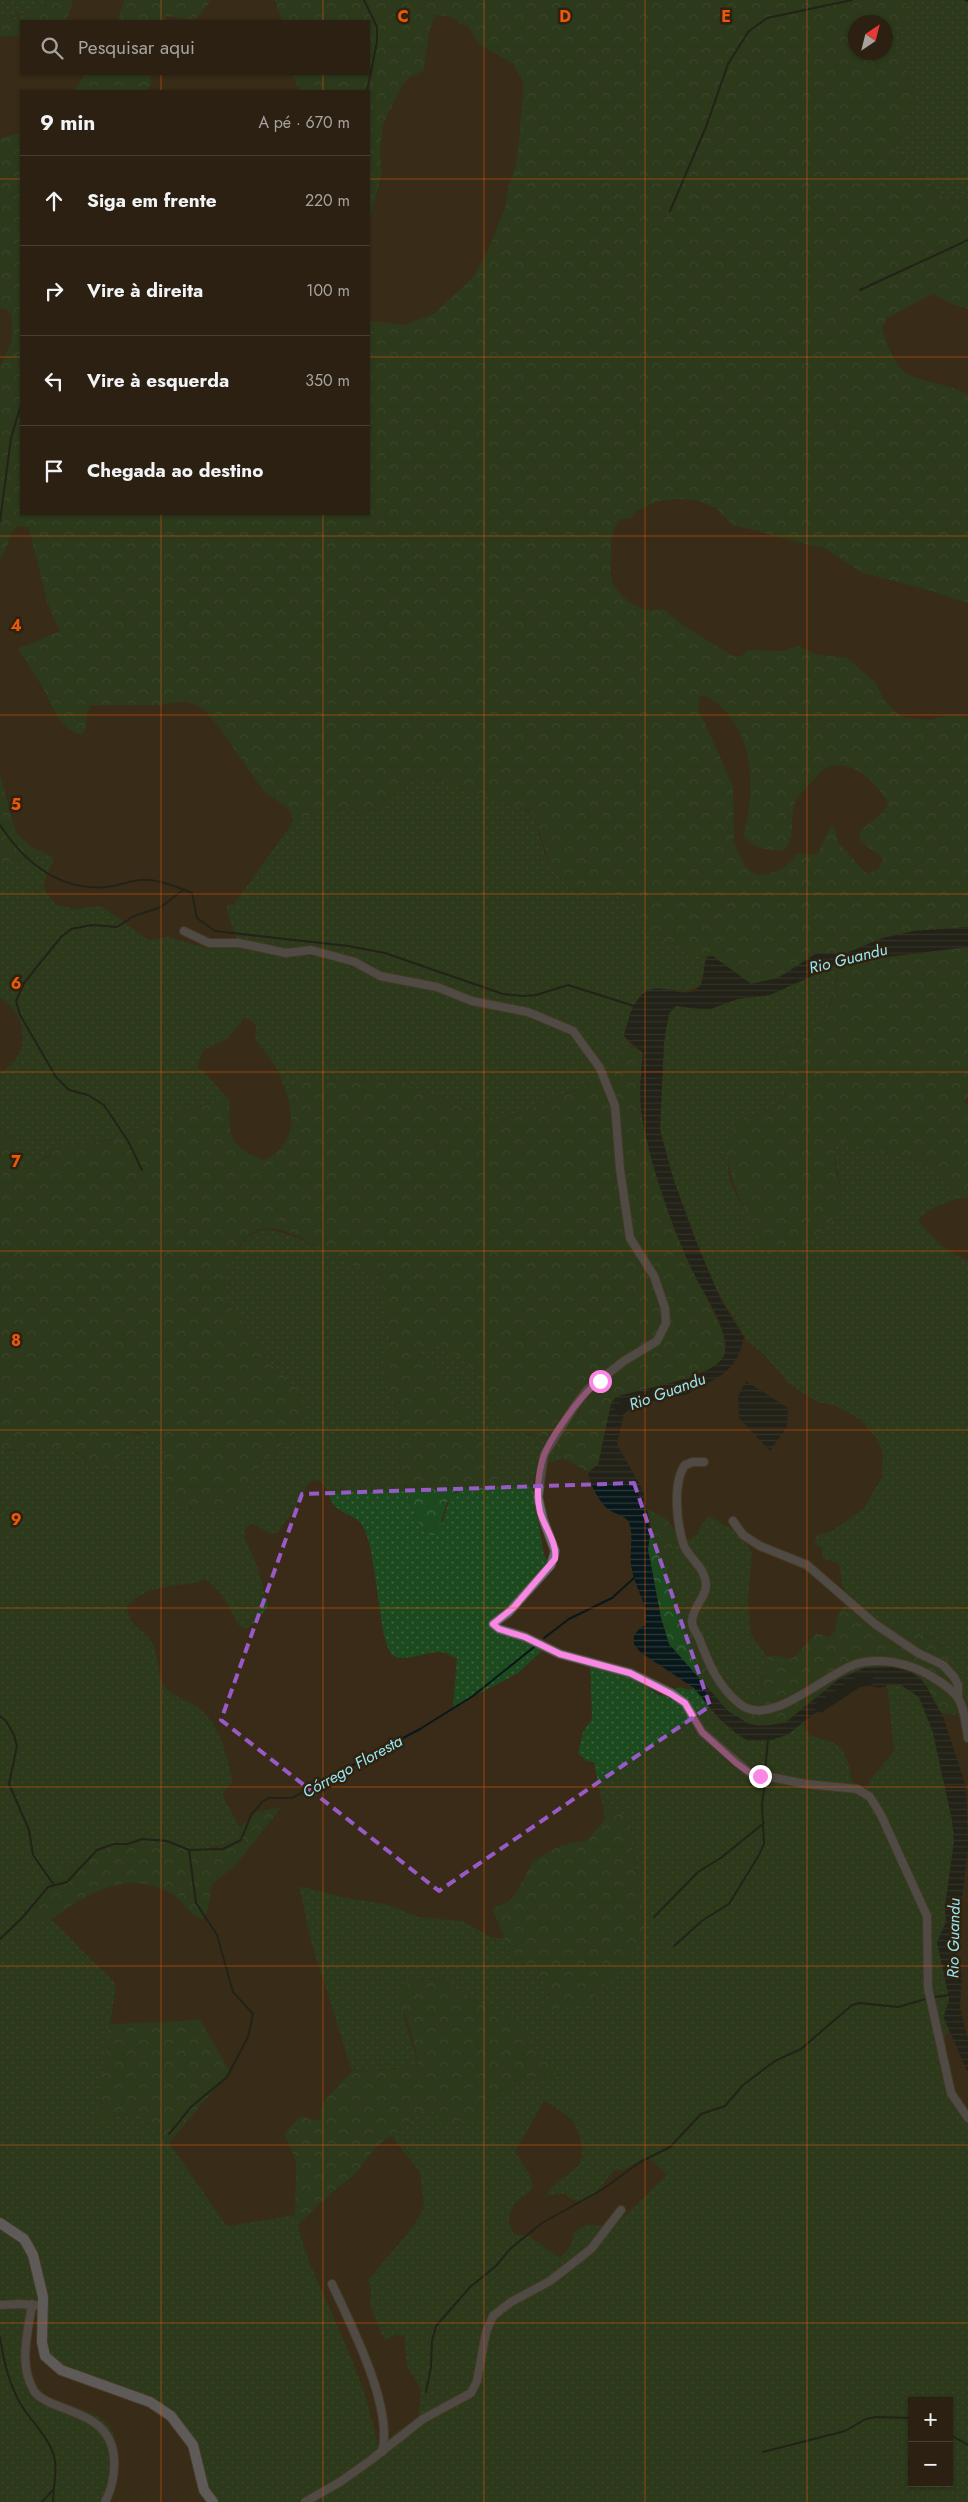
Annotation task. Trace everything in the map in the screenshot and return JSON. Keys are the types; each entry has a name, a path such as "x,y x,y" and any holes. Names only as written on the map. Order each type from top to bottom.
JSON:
{"main road":[{"path":"0,2223 15,2232 29,2247 36,2267 44,2306 42,2342 45,2356 61,2370 150,2402 171,2416 193,2445 204,2490 213,2502"}],"street":[{"path":"184,931 210,943 239,943 286,953 311,950 355,962 380,976 437,986 472,1001 528,1012 573,1031 597,1063 615,1106 620,1169 630,1238 654,1276 665,1308 666,1323 657,1340 624,1361 587,1390 574,1406 545,1453 540,1472 539,1502 542,1519 554,1547 555,1557 552,1565 514,1607 493,1624 499,1629 525,1637 560,1654 630,1673 671,1694 685,1703 702,1732 733,1761 750,1773 806,1784 857,1789 870,1797 881,1815 927,1916 928,1988 951,2093 968,2118"},
{"path":"704,1462 693,1462 685,1466 677,1484 678,1515 685,1548 700,1568 706,1584 706,1591 694,1613 692,1624 709,1666 739,1704 755,1711 777,1708 845,1668 872,1662 890,1662 916,1669 945,1684 958,1696"},
{"path":"733,1521 743,1535 760,1546 807,1565 875,1624 918,1653 943,1665 954,1677 958,1685 958,1696 968,1738"},
{"path":"305,2502 340,2482 382,2452 423,2418 471,2393 477,2381 486,2332 494,2316 506,2305 550,2282 591,2249 621,2210"},
{"path":"332,2284 359,2344 382,2413 385,2435 382,2452"},
{"path":"32,2304 26,2352 31,2382 40,2397 90,2419 108,2434 113,2449 114,2469 110,2491 105,2502"},
{"path":"0,2306 32,2304 44,2306"}],"highlighted area":[{"path":"634,1483 710,1706 439,1891 221,1720 302,1494"}],"green space":[{"path":"0,0 49,0 31,11 8,18 0,14"},
{"path":"49,0 72,0 66,20 20,20 20,35 0,37 0,14 12,17 32,10"},
{"path":"124,0 211,0 201,14 193,19 166,16 164,20 118,20"},
{"path":"275,0 906,0 907,16 903,25 898,27 893,24 893,15 848,15 848,60 893,60 893,51 903,62 915,90 908,126 896,144 895,150 942,196 958,202 968,199 968,309 952,304 933,294 887,318 882,328 896,362 904,371 913,377 951,387 968,394 968,603 921,588 862,573 826,549 733,525 716,508 696,500 675,499 656,502 635,512 632,518 622,519 612,535 611,575 617,591 632,603 647,610 663,609 686,627 733,656 741,656 748,650 781,651 799,646 815,654 847,658 875,682 883,698 893,710 904,717 929,720 954,714 968,718 968,927 914,931 883,938 844,954 830,953 778,978 751,984 713,956 698,957 680,945 662,940 646,928 633,905 617,895 575,891 561,880 550,865 533,812 503,803 484,794 468,792 444,780 420,777 405,784 378,808 361,814 350,807 335,811 323,811 293,822 289,809 264,792 221,730 205,711 196,705 182,701 161,705 91,705 87,714 85,731 81,735 73,732 61,721 18,649 60,631 47,602 29,528 18,526 13,531 0,562 0,367 12,340 12,316 7,310 0,308 0,138 20,133 20,515 370,515 370,321 404,325 433,314 473,277 488,251 506,205 507,192 516,164 524,84 513,64 478,43 468,26 458,24 458,21 449,16 435,15 429,33 424,70 409,78 402,86 383,124 380,152 382,173 370,218 370,90 300,90 292,75 370,75 370,20 282,20","holes":["704,695 721,707 734,722 748,758 750,777 750,797 743,836 748,841 757,847 784,851 792,833 793,810 798,797 826,768 836,765 845,766 863,774 870,780 888,803 879,816 860,832 860,841 883,859 878,869 869,873 865,872 838,842 835,828 831,827 820,849 814,855 798,853 780,870 769,874 756,875 744,865 734,842 733,786 698,708 700,697"]},
{"path":"906,0 968,0 968,199 958,202 942,196 895,150 896,144 908,126 915,90 903,62 893,51 893,24 898,27 907,11"},
{"path":"84,75 150,75 151,85 147,90 75,90"},
{"path":"0,774 16,833 32,847 45,853 6,864 0,863"},
{"path":"420,777 444,780 468,792 484,794 503,803 533,812 545,854 550,865 561,880 575,891 617,895 633,905 646,928 671,944 680,945 698,957 707,957 700,986 685,992 667,989 633,1005 624,1036 632,1046 621,1055 604,1078 500,1121 398,1081 300,1080 286,1092 277,1068 255,1039 255,1024 245,1018 226,1040 203,1050 197,1068 202,1070 230,1101 188,1110 125,1136 77,1144 61,1144 44,1158 25,1166 14,1157 12,1140 0,1128 0,1073 10,1066 17,1057 22,1047 23,1036 17,1015 0,998 0,863 6,864 45,853 54,858 44,883 46,892 56,905 76,909 101,906 149,940 169,937 207,948 239,945 228,916 227,905 234,904 293,822 323,811 335,811 350,807 361,814 378,808 405,784"},
{"path":"968,947 968,1097 963,1101 968,1105 968,1198 955,1199 950,1194 946,1184 949,1180 923,1163 844,1141 838,1143 834,1148 836,1171 842,1194 830,1224 813,1239 795,1250 769,1255 752,1225 734,1184 729,1164 728,1145 732,1129 745,1117 763,1112 786,1098 776,1052 806,1036 830,1006 837,980 838,964"},
{"path":"838,964 833,996 819,1024 803,1038 776,1052 786,1098 761,1113 745,1116 729,1155 729,1174 732,1187 747,1211 784,1251 795,1250 842,1194 834,1154 836,1145 841,1141 844,1140 923,1163 949,1180 946,1184 950,1194 955,1199 931,1209 918,1220 946,1249 968,1260 968,1737 957,1713 954,1700 954,1685 948,1659 937,1640 878,1620 858,1608 845,1592 838,1563 823,1559 822,1549 814,1543 817,1535 832,1531 863,1509 882,1477 883,1455 877,1439 862,1421 836,1406 817,1402 789,1384 762,1352 748,1342 714,1286 674,1181 660,1130 664,1042 669,1013 676,1006 708,1010 738,999 770,995"},
{"path":"632,1046 643,1053 641,1107 666,1204 694,1272 723,1332 726,1352 721,1361 711,1368 686,1379 616,1397 611,1404 598,1465 588,1472 565,1459 551,1440 518,1431 498,1411 467,1363 438,1342 419,1353 438,1368 500,1476 481,1490 456,1492 447,1502 438,1532 435,1535 430,1535 419,1523 410,1504 399,1459 398,1417 383,1369 385,1355 391,1341 379,1276 299,1237 276,1229 265,1228 255,1231 248,1236 237,1249 223,1291 229,1306 255,1337 269,1362 297,1389 305,1407 305,1419 302,1426 261,1463 236,1507 203,1510 187,1506 173,1498 164,1472 164,1450 150,1436 141,1432 129,1434 122,1438 119,1459 110,1468 100,1468 78,1453 57,1447 24,1451 0,1450 0,1128 12,1140 14,1157 26,1166 47,1158 61,1144 93,1142 125,1136 188,1110 230,1101 231,1131 237,1145 264,1160 281,1148 290,1132 291,1113 286,1092 300,1080 398,1081 500,1121 604,1078 621,1055"},
{"path":"265,1229 296,1237 379,1276 391,1341 385,1355 383,1369 398,1417 399,1459 410,1504 419,1523 427,1532 443,1522 450,1497 460,1491 474,1491 438,1368 419,1353 438,1341 467,1363 498,1411 527,1435 551,1440 565,1459 541,1464 537,1469 532,1486 544,1555 552,1567 498,1624 531,1636 544,1649 518,1673 453,1707 457,1658 446,1653 434,1652 399,1658 394,1656 388,1649 368,1538 359,1522 340,1511 334,1505 325,1487 319,1480 309,1482 295,1508 278,1533 269,1534 252,1523 246,1528 244,1537 257,1565 268,1606 255,1623 246,1629 238,1625 221,1594 205,1579 198,1582 159,1588 133,1600 127,1607 131,1620 153,1645 160,1676 165,1687 203,1712 221,1738 233,1781 222,1794 240,1828 241,1836 230,1843 197,1851 160,1846 93,1855 53,1877 32,1913 38,1918 51,1919 116,1984 97,2120 141,2112 167,2140 227,2226 295,2215 309,2260 359,2377 367,2400 378,2448 395,2433 418,2418 421,2389 407,2366 404,2336 396,2335 384,2340 370,2305 371,2292 368,2280 413,2227 424,2207 420,2172 391,2136 406,2126 414,2114 507,2088 524,2078 545,2079 480,2003 439,1978 410,1979 401,2007 419,2067 352,2071 311,1941 299,1886 343,1897 390,1905 418,1917 462,1921 493,1938 505,1938 511,1954 539,1973 550,1997 544,2011 642,1894 632,1849 631,1821 608,1805 605,1819 594,1762 587,1761 578,1753 583,1732 592,1719 590,1662 634,1669 640,1683 661,1696 680,1687 689,1690 694,1688 726,1726 747,1738 758,1741 774,1739 804,1722 808,1733 812,1736 832,1742 841,1749 848,1764 853,1786 866,1791 870,1780 894,1751 887,1685 901,1685 909,1688 922,1702 933,1733 952,1820 954,1841 945,1907 946,1922 937,1942 949,1998 944,2018 949,2031 940,2044 954,2101 968,2120 968,2502 210,2502 189,2440 163,2411 60,2375 44,2361 40,2354 38,2347 39,2311 32,2311 27,2354 31,2379 38,2390 49,2398 89,2412 102,2419 111,2429 117,2445 116,2466 107,2502 0,2502 0,1541 8,1525 0,1498 0,1450 24,1451 57,1447 68,1449 85,1458 119,1453 122,1438 129,1435 143,1434 150,1436 160,1444 189,1508 219,1510 236,1507 261,1463 284,1443 301,1396 269,1362 255,1337 229,1306 223,1291 236,1253 247,1238 255,1232","holes":["544,2101 573,2122 578,2132 582,2157 577,2167 556,2183 546,2196 564,2194 573,2200 584,2202 595,2194 613,2171 623,2170 648,2157 667,2175 614,2226 586,2225 574,2232 571,2245 560,2258 528,2235 515,2235 512,2231 510,2215 516,2202 533,2187 530,2175 515,2152"]},
{"path":"0,1498 8,1525 0,1541"},
{"path":"647,1509 665,1518 683,1539 674,1544 669,1555 669,1568 679,1603 689,1615 708,1662 742,1702 748,1705 759,1692 767,1657 774,1655 790,1659 796,1656 816,1633 829,1637 835,1631 838,1613 846,1603 887,1623 937,1640 948,1659 956,1682 953,1689 957,1713 954,1715 941,1713 926,1685 907,1670 824,1691 785,1723 774,1726 749,1724 728,1711 669,1645 661,1618 648,1549 651,1529"},
{"path":"709,1516 737,1532 752,1552 748,1601 751,1634 767,1657 759,1692 748,1705 742,1702 730,1690 708,1662 689,1615 679,1603 669,1568 669,1555 674,1544 696,1536 701,1525"},
{"path":"608,1805 631,1821 632,1849 642,1894 645,1938 588,2004 543,2011 550,1997 539,1973 523,1969 511,1954 492,1908 508,1902 518,1890 533,1861 562,1845 587,1840 605,1819"},
{"path":"282,1807 235,1866 212,1884 208,1910 202,1919 189,1911 172,1894 140,1883 108,1887 79,1901 51,1919 38,1918 32,1913 53,1877 66,1868 101,1852 130,1843 201,1850 214,1848 227,1844 241,1836 240,1828 255,1812"},
{"path":"439,1978 480,2003 512,2019 557,2073 545,2079 534,2077 515,2081 477,2118 443,2124 431,2109 415,2114 406,2126 379,2144 353,2176 331,2193 298,2225 295,2215 296,2161 284,2133 301,2116 315,2121 320,2118 323,2102 352,2071 419,2067 408,2022 394,2000 410,1979"},
{"path":"200,2020 230,2071 169,2143 141,2112 96,2120 110,2024"}],"water":[{"path":"968,927 968,947 843,962 770,995 738,999 708,1010 676,1006 669,1013 664,1042 660,1130 674,1181 697,1244 722,1302 744,1337 738,1356 730,1368 710,1382 682,1396 638,1400 626,1406 617,1444 642,1489 645,1499 651,1529 648,1549 661,1618 669,1644 728,1711 749,1724 760,1726 785,1723 839,1679 864,1668 897,1667 907,1670 921,1679 926,1686 944,1719 966,1786 968,1847 956,1952 962,1976 960,2008 968,2039 968,2073 944,2018 949,1998 937,1942 946,1922 945,1907 954,1841 952,1820 933,1733 919,1697 901,1685 891,1684 879,1688 858,1683 846,1689 787,1735 771,1740 748,1741 736,1733 718,1717 694,1688 640,1652 634,1644 634,1635 641,1627 645,1626 646,1611 631,1564 630,1526 624,1517 611,1511 599,1499 588,1472 598,1465 611,1404 616,1397 702,1373 722,1359 725,1351 722,1330 678,1238 662,1195 649,1151 640,1103 643,1053 624,1036 631,1011 640,996 650,990 690,992 699,987 707,957 713,956 751,984 778,978 817,953 843,954 883,938 914,931"},
{"path":"746,1381 788,1408 787,1427 770,1451 739,1418 738,1396"}],"waterway":[{"path":"364,0 377,27 377,42 367,90"},
{"path":"670,211 706,127 728,64 748,32 767,18 852,0"},
{"path":"860,290 968,240"},
{"path":"0,521 11,438 20,408"},
{"path":"0,825 10,839 32,862 45,872 59,879 90,887 107,887 136,881 153,880 192,893 197,918 215,931 348,946 385,953 503,994 536,995 568,985 634,1006"},
{"path":"142,1170 128,1141 104,1105 88,1095 69,1090 56,1077 20,1015 16,1001 24,983 61,937 71,929 92,925 117,927 134,916 161,907 183,890"},
{"name":"Rio Guandu","path":"620,1410 628,1403 653,1395"},
{"name":"Córrego Floresta","path":"544,1638 569,1619 612,1598 634,1578"},
{"name":"Córrego Floresta","path":"0,1939 21,1919 48,1887 67,1882 97,1850 114,1844 128,1844 142,1839 167,1841 189,1850 223,1849 241,1840 251,1815 262,1802 269,1798 292,1798 420,1729 473,1696 534,1647"},
{"name":"Rio Guandu","path":"820,1707 858,1682 868,1680"},
{"path":"0,1716 6,1721 14,1735 17,1746 9,1784 29,1830 33,1855 54,1885"},
{"path":"765,1772 768,1740"},
{"path":"674,1946 703,1920 729,1904 759,1855 764,1844 762,1805 765,1780"},
{"path":"654,1917 698,1872 722,1857 764,1823"},
{"path":"169,2134 191,2107 227,2077 248,2037 253,2014 233,1992 217,1935 196,1903 189,1850"},
{"path":"935,1997 950,1995"},
{"path":"426,2392 431,2367 432,2341 436,2326 470,2287 496,2266 510,2249 542,2223 603,2189 640,2162 670,2147 701,2114 725,2106 743,2085 775,2061 801,2049 852,2005 860,2003 898,2007 926,1999"},
{"name":"Córrego Floresta","path":"0,2337 7,2371 16,2396 24,2410 48,2441 54,2456 53,2502"},
{"path":"763,2452 845,2431 866,2419 876,2417 908,2418"},
{"path":"953,2436 968,2445"},
{"name":"Córrego Floresta","path":"42,2502 53,2490"}],"route":[{"path":"600,1381 587,1390 580,1398 543,1457 538,1489 540,1511 554,1547 555,1559 552,1565 539,1576 514,1607 493,1624 499,1629 525,1637 560,1654 581,1658 624,1671 652,1683 685,1703 702,1732 733,1761 750,1773 760,1776"}]}
